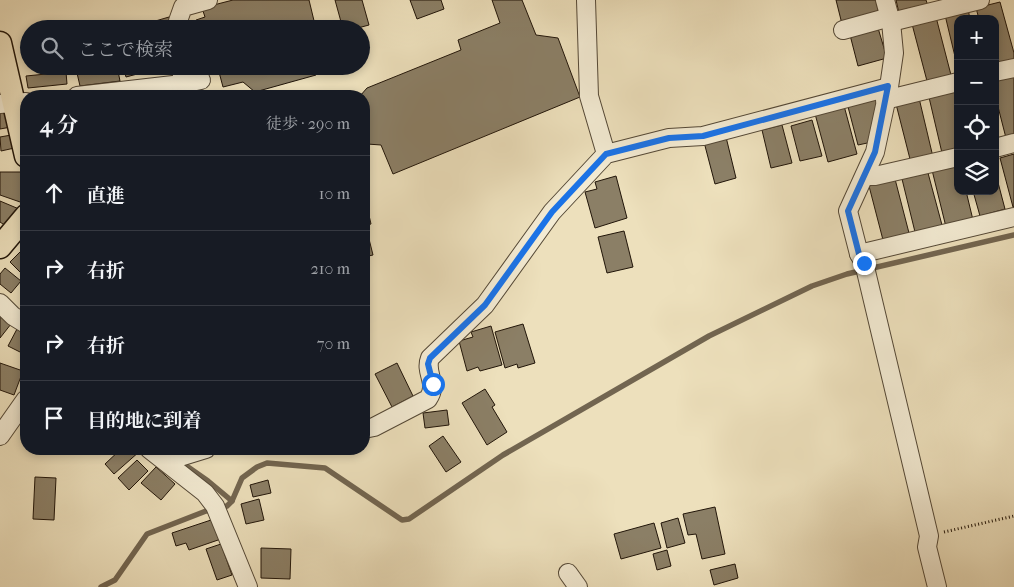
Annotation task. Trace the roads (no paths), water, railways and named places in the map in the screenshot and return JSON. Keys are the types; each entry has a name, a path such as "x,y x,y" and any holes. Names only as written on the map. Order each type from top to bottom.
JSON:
{"main road":[{"path":"0,43 20,132"},
{"path":"0,247 20,223"}],"street":[{"path":"179,20 183,7 208,0"},
{"path":"586,0 589,96 606,154"},
{"path":"843,30 889,13 980,0"},
{"path":"889,13 894,53 875,152 848,211 870,286 929,536 928,547 937,587"},
{"path":"999,71 1014,68"},
{"path":"182,75 183,90 201,80"},
{"path":"370,428 428,399 433,384 428,364 430,358 485,305 552,212 606,154 669,138 703,136 887,93 954,83"},
{"path":"999,147 1014,144"},
{"path":"865,176 875,176 954,158"},
{"path":"862,258 1014,217"},
{"path":"0,303 20,320"},
{"path":"0,436 20,408"},
{"path":"156,455 205,493 217,510 248,587"},
{"path":"170,465 180,457 186,455"}],"waterway":[{"path":"188,467 232,501 242,478 257,467 267,463 325,468 402,520 409,519 503,455 709,336 812,286 847,274 1014,235"},
{"path":"101,587 115,580 147,534 206,511 227,506 232,501"}]}
